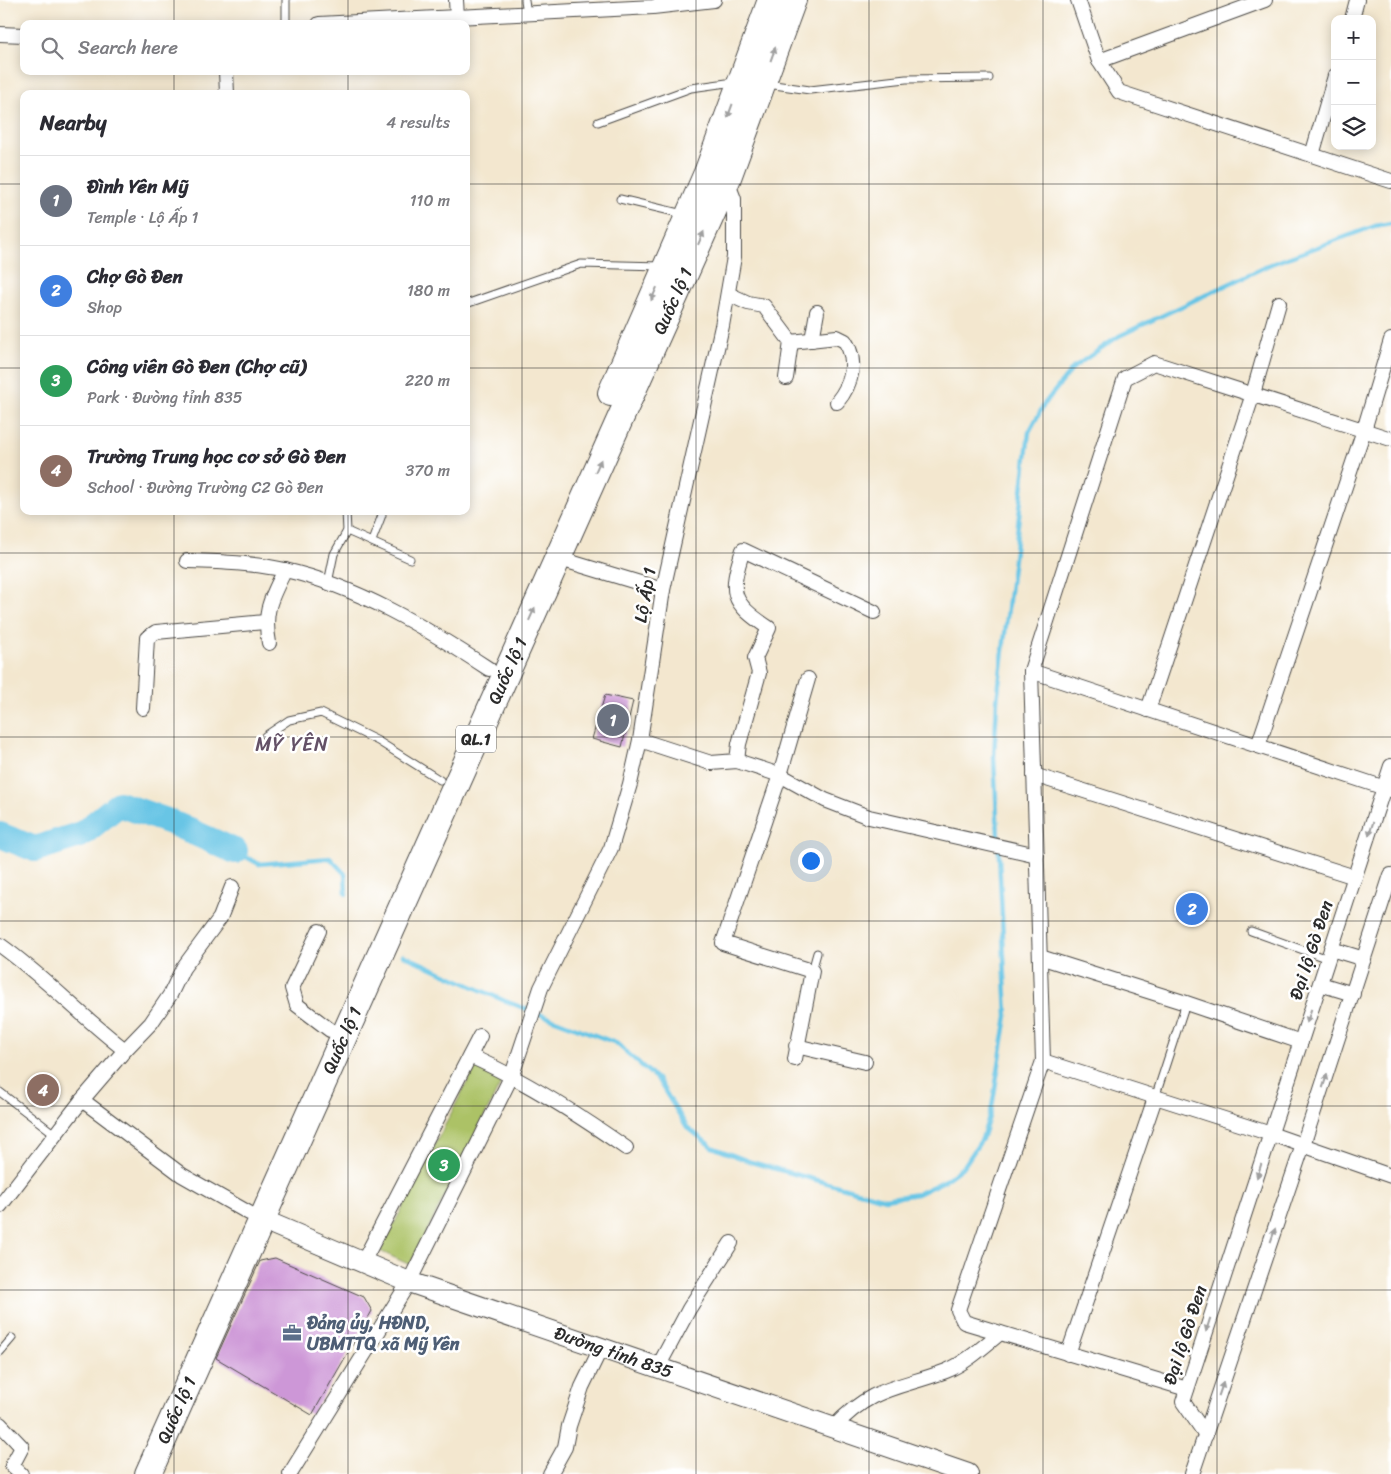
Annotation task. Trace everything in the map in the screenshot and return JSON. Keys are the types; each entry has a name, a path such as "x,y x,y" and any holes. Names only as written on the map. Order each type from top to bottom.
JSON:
{"highway":[{"name":"Quốc lộ 1","path":"131,1474 256,1217 557,558 727,180 771,0"},
{"name":"Quốc lộ 1","path":"148,1474 256,1217 330,1030 666,266 752,82 793,0"}],"main road":[{"name":"Đường tỉnh 835","path":"256,1217 362,1264 409,1282 962,1473"}],"street":[{"path":"456,0 457,17"},
{"path":"398,20 457,17 526,7 653,7 714,0"},
{"path":"1078,0 1099,61 1119,92 1391,181"},
{"path":"1099,61 1264,0"},
{"path":"1353,15 1357,0"},
{"path":"0,34 20,35"},
{"path":"226,75 227,90"},
{"path":"1312,155 1331,90"},
{"name":"Lộ Ấp 1","path":"290,1474 409,1282 512,1075 541,988 611,848 630,784 640,740 664,590 728,294 734,257 734,199 727,180"},
{"path":"728,294 748,303 764,306 791,342 786,378"},
{"path":"1148,710 1253,394 1279,303"},
{"path":"812,340 817,312"},
{"path":"791,342 837,337 845,341 850,349 853,360 849,382 837,402"},
{"path":"1258,746 1364,430 1391,340"},
{"path":"1187,1390 964,1322 958,1310 1043,1060 1031,671 1125,378 1154,363 1391,439"},
{"path":"737,761 739,744 759,673 755,658 769,628 739,603 734,595 734,577 743,550 874,612"},
{"path":"557,558 664,590"},
{"path":"187,561 285,570 328,584 377,604 430,630 489,669"},
{"path":"269,643 265,622 270,600 285,570"},
{"path":"143,708 148,638 156,632 265,622"},
{"path":"1031,671 1387,789"},
{"path":"808,678 780,776 723,943 812,971 796,1052 865,1062"},
{"path":"640,740 711,763 737,761 780,776 825,800 869,817 1037,855"},
{"name":"Đại lộ Gò Đen","path":"1206,1435 1182,1402 1329,954 1387,789 1391,766"},
{"path":"1034,775 1355,878"},
{"path":"1192,1474 1303,1145 1391,875"},
{"path":"0,1206 82,1100 151,1023 170,996 183,968 220,918 232,887"},
{"path":"319,931 292,988 297,1005 330,1030"},
{"path":"0,945 36,972 89,1022 125,1050"},
{"path":"1329,954 1364,959"},
{"path":"1040,957 1301,1042"},
{"path":"1320,984 1353,994"},
{"path":"362,1264 480,1036"},
{"path":"470,1056 512,1075 549,1096 626,1148"},
{"path":"1043,1060 1270,1134 1391,1176"},
{"path":"1068,1354 1155,1098"},
{"path":"82,1100 182,1175 256,1217"},
{"path":"658,1367 689,1309 731,1243"},
{"path":"834,1428 860,1403 876,1393 948,1370 1000,1333"},
{"path":"550,1474 565,1447 569,1426 582,1387 601,1348"},
{"path":"0,1424 22,1447 12,1463 12,1466 21,1474"}],"lane":[{"path":"286,0 286,20"},
{"path":"598,122 691,88 752,82 810,90 906,79 989,78"},
{"path":"620,199 689,215"},
{"path":"470,303 580,264 666,266"},
{"path":"328,584 329,569 334,554 347,531 346,515"},
{"path":"372,541 382,515"},
{"path":"347,531 410,559"},
{"path":"266,736 289,720 321,713 378,741 440,780"},
{"path":"1251,931 1329,954"},
{"path":"812,971 817,953"},
{"path":"1155,1098 1186,1003"},
{"path":"0,1092 56,1135"},
{"path":"0,1352 12,1338"}],"green space":[{"path":"477,1063 505,1075 410,1265 380,1251"}],"building":[{"path":"605,695 633,701 622,747 592,739"},
{"name":"Đảng ủy, HĐND, UBMTTQ xã Mỹ Yên","path":"275,1258 364,1297 372,1311 312,1415 216,1358 260,1261"}],"waterway":[{"path":"403,955 505,1001 616,1043 658,1080 687,1127 712,1147 751,1162 885,1199 917,1194 944,1181 964,1166 982,1139 992,1107 1007,1016 994,757 997,701 1029,432 1045,403 1074,367 1119,336 1271,264 1375,226 1391,223"},
{"path":"0,835 35,849 82,834 119,804 170,822 235,851"},
{"path":"235,851 259,864 330,858 345,874 346,894"}],"place":[{"name":"Đình Yên Mỹ","path":"613,720"},
{"name":"Chợ Gò Đen","path":"1192,909"},
{"name":"Trường Trung học cơ sở Gò Đen","path":"43,1090"},
{"name":"Công viên Gò Đen (Chợ cũ)","path":"444,1165"},
{"name":"Đảng ủy, HĐND, UBMTTQ xã Mỹ Yên","path":"292,1333"}],"district":[{"name":"MỸ YÊN","path":"292,744"}]}
